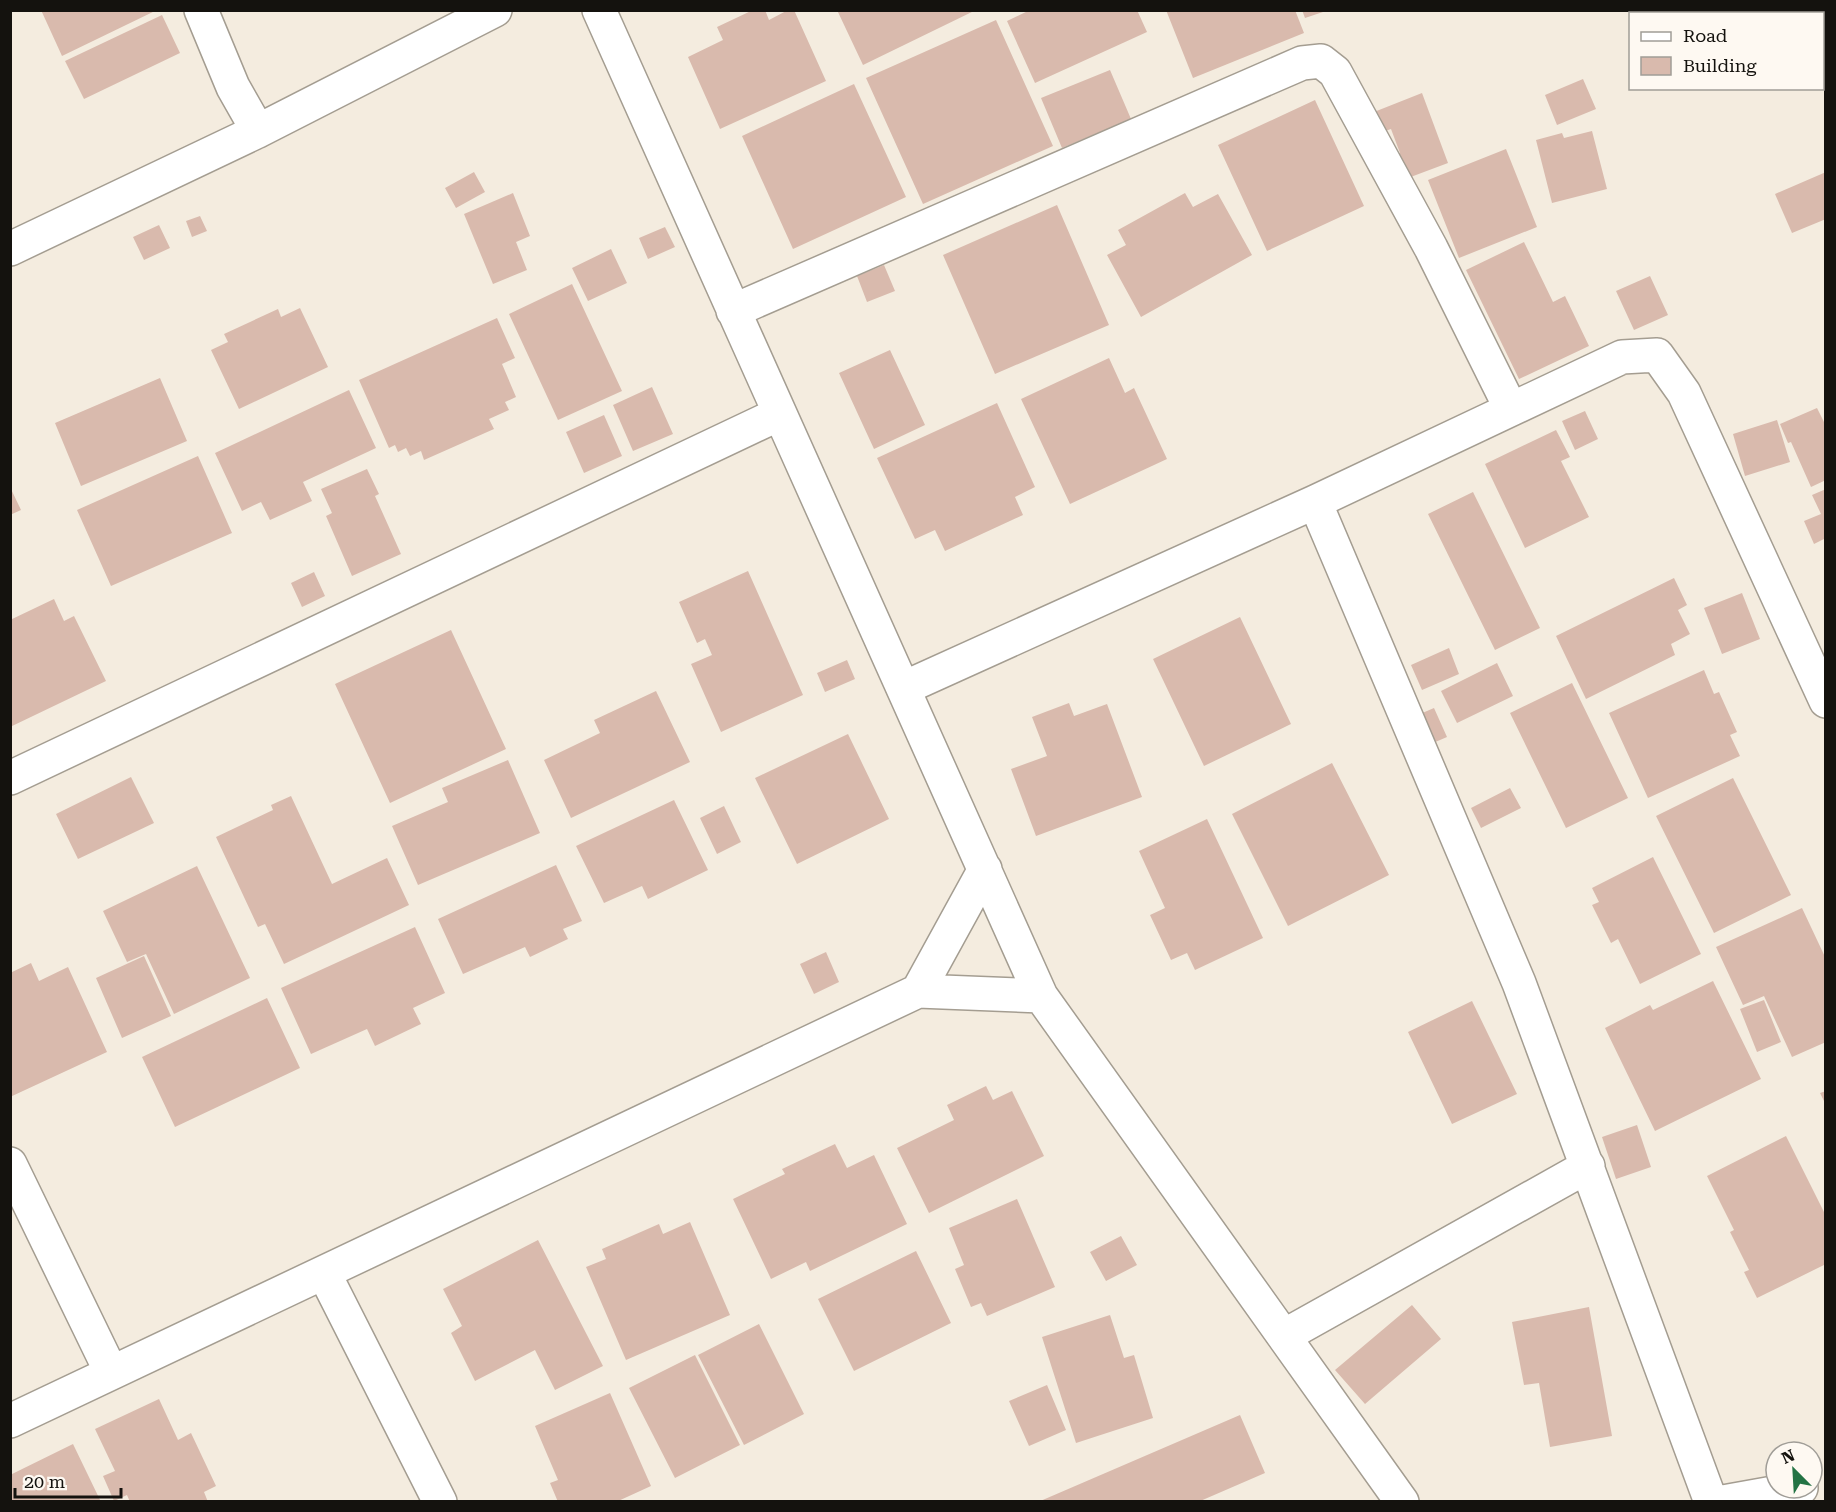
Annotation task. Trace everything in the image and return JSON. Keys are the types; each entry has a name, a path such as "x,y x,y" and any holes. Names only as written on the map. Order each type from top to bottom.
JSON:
{"street":[{"path":"201,10 233,87 258,131"},
{"path":"10,249 258,131 495,10"},
{"path":"599,10 1041,996 1402,1502"},
{"path":"733,311 1302,63 1321,61 1335,72 1431,248 1511,409"},
{"path":"904,688 1315,502 1622,357 1657,355 1684,393 1826,701"},
{"path":"10,778 779,414"},
{"path":"1315,502 1519,983 1711,1502"},
{"path":"918,991 985,869"},
{"path":"10,1421 918,991 1041,996"},
{"path":"10,1164 111,1372"},
{"path":"1284,1336 1588,1166"},
{"path":"324,1273 440,1502"},
{"path":"1723,1502 1764,1495"}],"building":[{"path":"41,10 157,10 62,56"},
{"path":"753,10 765,10 769,20 788,10 794,10 826,81 720,129 688,57 723,40 717,27"},
{"path":"837,10 976,10 863,65"},
{"path":"1030,10 1137,10 1147,32 1035,83 1007,21"},
{"path":"1166,10 1295,10 1304,33 1193,78"},
{"path":"1302,10 1326,10 1326,11 1305,18"},
{"path":"162,15 180,53 84,99 65,61"},
{"path":"996,20 1053,146 923,204 866,78"},
{"path":"1110,70 1131,119 1062,148 1041,98"},
{"path":"1583,79 1596,109 1557,125 1545,95"},
{"path":"854,84 906,197 793,249 742,136"},
{"path":"1422,93 1448,163 1400,181 1391,156 1400,153 1391,129 1382,132 1374,112"},
{"path":"1315,100 1364,206 1267,251 1218,145"},
{"path":"1592,131 1607,189 1552,203 1536,140 1562,133 1564,138"},
{"path":"1506,149 1537,227 1459,258 1428,180"},
{"path":"474,172 485,192 456,208 445,188"},
{"path":"1826,172 1826,219 1792,233 1775,194"},
{"path":"513,193 530,236 516,242 527,270 493,284 464,214"},
{"path":"1185,193 1193,207 1218,194 1252,255 1141,317 1107,255 1126,245 1118,230"},
{"path":"1057,205 1109,325 995,374 943,255"},
{"path":"200,216 207,231 192,237 186,221"},
{"path":"159,225 170,248 144,260 133,237"},
{"path":"665,227 675,247 648,259 639,238"},
{"path":"1524,242 1553,302 1565,296 1589,346 1519,379 1466,270"},
{"path":"611,249 627,283 588,301 572,268"},
{"path":"884,265 895,291 867,302 857,276"},
{"path":"1650,276 1668,315 1634,330 1616,291"},
{"path":"572,284 622,391 558,420 509,314"},
{"path":"300,308 328,367 239,409 211,350 228,342 224,334 278,309 281,317"},
{"path":"497,318 515,358 502,364 516,397 505,402 509,410 489,419 494,429 424,460 421,451 410,456 406,448 398,452 395,445 389,448 359,380"},
{"path":"890,350 925,425 874,449 839,373"},
{"path":"1109,358 1125,393 1134,388 1167,459 1070,504 1021,399"},
{"path":"160,378 187,441 81,486 55,423"},
{"path":"652,387 673,434 633,451 613,405"},
{"path":"349,390 376,448 303,482 312,501 270,520 261,502 242,511 215,453"},
{"path":"997,403 1035,487 1015,497 1023,515 945,551 935,530 915,539 877,458"},
{"path":"1817,408 1826,426 1826,480 1811,487 1791,442 1788,443 1780,424"},
{"path":"1585,411 1598,439 1575,450 1562,421"},
{"path":"604,415 622,456 584,473 566,432"},
{"path":"1777,420 1790,462 1745,476 1733,434"},
{"path":"1556,430 1570,457 1561,461 1589,517 1525,548 1485,464"},
{"path":"198,456 232,533 111,586 77,510"},
{"path":"367,469 379,494 375,496 401,554 352,576 326,516 332,513 321,489"},
{"path":"10,487 21,510 10,515"},
{"path":"1826,489 1826,538 1814,544 1804,521 1821,514 1812,495"},
{"path":"1473,492 1540,628 1495,650 1428,514"},
{"path":"748,571 803,695 721,732 691,664 712,655 705,639 697,643 679,602"},
{"path":"314,572 325,596 302,607 291,583"},
{"path":"1674,578 1687,605 1678,610 1690,634 1671,644 1675,655 1586,699 1556,636"},
{"path":"1742,593 1760,639 1722,654 1704,608"},
{"path":"54,599 64,621 74,616 106,681 10,727 10,620"},
{"path":"1240,617 1291,724 1204,766 1153,659"},
{"path":"451,630 506,749 390,803 335,684"},
{"path":"1449,648 1459,674 1422,690 1411,665"},
{"path":"847,660 855,679 825,692 817,673"},
{"path":"1497,663 1513,696 1457,723 1441,691"},
{"path":"1704,670 1714,694 1719,692 1737,732 1730,735 1740,756 1648,798 1609,713"},
{"path":"1572,683 1628,798 1566,828 1510,713"},
{"path":"656,691 690,762 571,818 544,760 600,733 594,720"},
{"path":"1069,703 1074,716 1107,704 1142,797 1036,836 1011,769 1047,756 1032,717"},
{"path":"1434,708 1447,737 1426,746 1413,717"},
{"path":"848,734 889,819 797,864 755,778"},
{"path":"508,760 540,833 418,885 392,826 448,802 442,788"},
{"path":"1332,763 1389,875 1288,926 1232,814"},
{"path":"131,777 154,823 78,859 56,814"},
{"path":"1733,778 1791,895 1714,933 1656,816"},
{"path":"1510,788 1521,808 1481,828 1471,808"},
{"path":"291,796 332,884 387,858 409,905 284,964 265,924 258,927 216,837 273,810 271,805"},
{"path":"674,800 708,870 648,899 642,886 604,903 576,846"},
{"path":"724,806 741,842 717,854 700,818"},
{"path":"1207,819 1263,938 1195,970 1187,953 1171,960 1150,915 1165,908 1139,851"},
{"path":"1653,857 1701,954 1640,984 1618,939 1611,943 1592,905 1599,902 1592,888"},
{"path":"556,865 582,921 563,929 568,939 530,957 525,947 463,974 438,919"},
{"path":"197,866 250,978 174,1014 146,954 127,962 103,911"},
{"path":"1802,908 1826,959 1826,1042 1792,1057 1764,996 1743,1005 1716,947"},
{"path":"415,927 445,993 413,1008 421,1024 375,1046 367,1029 311,1054 281,988"},
{"path":"826,952 839,982 814,994 800,964"},
{"path":"144,956 171,1016 122,1038 96,978"},
{"path":"31,963 39,981 68,967 107,1052 10,1097 10,973"},
{"path":"1713,981 1761,1079 1655,1131 1605,1028 1650,1005 1653,1010"},
{"path":"267,998 300,1068 175,1127 142,1057"},
{"path":"1764,1000 1781,1042 1757,1052 1740,1009"},
{"path":"1472,1001 1517,1094 1452,1124 1408,1032"},
{"path":"986,1086 993,1100 1012,1091 1044,1156 929,1213 897,1148 954,1120 947,1105"},
{"path":"1826,1091 1826,1105 1820,1093"},
{"path":"1637,1125 1651,1167 1616,1179 1602,1137"},
{"path":"1786,1136 1826,1216 1826,1264 1757,1298 1744,1272 1749,1270 1730,1232 1734,1230 1707,1176"},
{"path":"835,1144 847,1168 874,1155 907,1224 810,1271 806,1262 771,1279 733,1199 785,1174 782,1169"},
{"path":"1017,1199 1055,1287 987,1316 981,1303 971,1307 955,1269 964,1265 949,1228"},
{"path":"690,1222 730,1315 626,1360 586,1267 606,1259 602,1249 659,1224 663,1234"},
{"path":"1121,1236 1137,1265 1106,1281 1090,1252"},
{"path":"538,1240 603,1366 555,1390 535,1350 475,1381 451,1333 462,1326 443,1289"},
{"path":"916,1251 951,1323 854,1371 818,1299"},
{"path":"1412,1305 1441,1339 1365,1404 1335,1370"},
{"path":"1589,1307 1612,1436 1550,1447 1539,1383 1524,1385 1512,1322"},
{"path":"1110,1315 1124,1358 1134,1355 1153,1418 1076,1443 1042,1337"},
{"path":"759,1324 804,1414 744,1445 698,1355"},
{"path":"695,1355 740,1445 675,1478 629,1388"},
{"path":"1047,1385 1066,1430 1029,1446 1009,1401"},
{"path":"610,1393 651,1486 616,1502 558,1502 550,1483 558,1480 535,1426"},
{"path":"159,1399 178,1440 191,1433 216,1486 204,1492 208,1502 130,1502 127,1495 114,1501 103,1476 115,1471 95,1429"},
{"path":"1240,1415 1265,1473 1198,1502 1038,1502"},
{"path":"73,1444 101,1502 10,1502 10,1475"}]}
